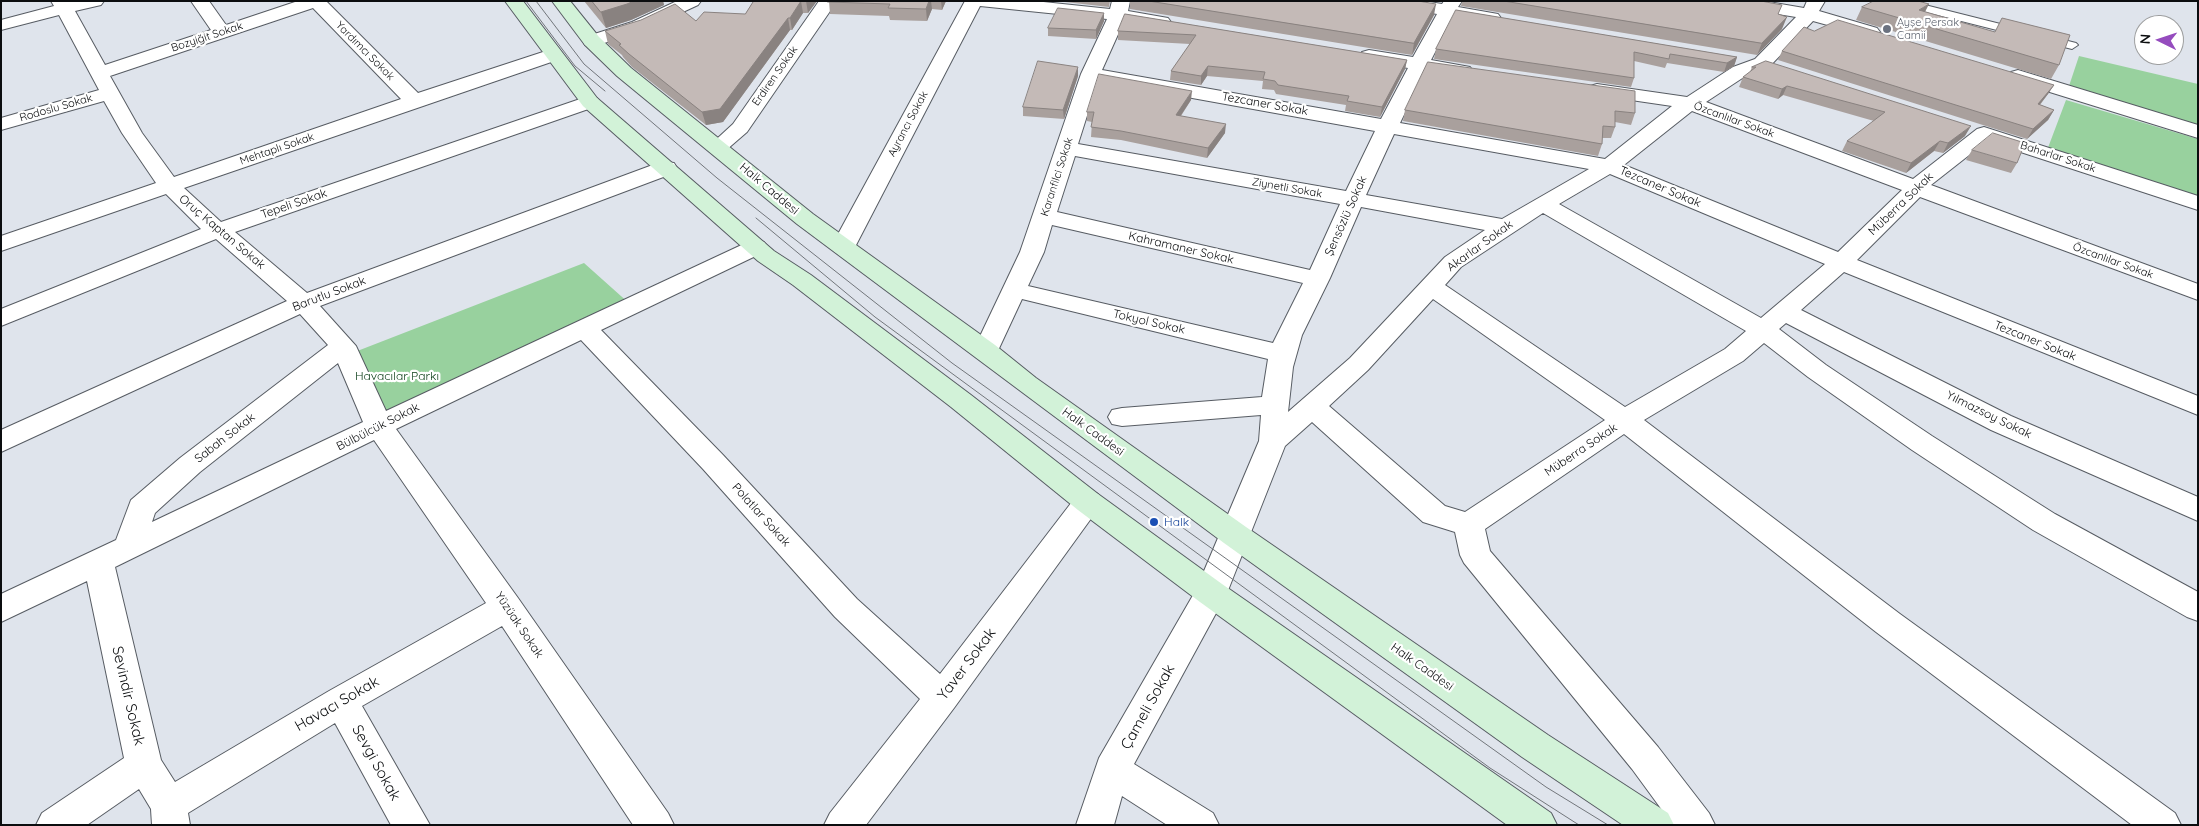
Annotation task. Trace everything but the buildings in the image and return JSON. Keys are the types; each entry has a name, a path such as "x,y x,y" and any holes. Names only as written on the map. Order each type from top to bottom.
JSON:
{"main road":[{"path":"514,1 552,55 590,102 756,247 961,401 1088,502 1211,594 1538,825"},
{"name":"Halk Caddesi","path":"561,1 592,41 624,72 843,247 1235,535 1535,746 1655,825"}],"street":[{"path":"1,25 62,5 95,1"},
{"path":"200,1 222,32"},
{"name":"Bozyiğit Sokak","path":"99,73 316,1"},
{"name":"Yardımcı Sokak","path":"316,1 414,101"},
{"path":"592,41 638,26 692,1"},
{"name":"Erdiren Sokak","path":"718,147 740,128 828,1"},
{"name":"Ayrancı Sokak","path":"843,247 974,1"},
{"path":"979,1 1120,8 1176,24"},
{"path":"1390,1 1450,6 1506,20"},
{"path":"1729,1 1812,8 1886,36"},
{"name":"Oruç Kaptan Sokak","path":"62,5 129,129 169,186 209,225 219,230 304,303 343,346 379,427"},
{"name":"Şensözlü Sokak","path":"1273,441 1275,386 1286,342 1318,279 1351,200 1450,6"},
{"name":"Karanfilci Sokak","path":"986,351 1032,252 1091,74 1120,8"},
{"name":"Akarlar Sokak","path":"1211,594 1273,441 1359,364 1454,262 1543,204 1609,166 1690,103 1740,71 1772,66 1812,8"},
{"path":"1351,53 1486,74"},
{"name":"Mehtaplı Sokak","path":"1,244 552,55"},
{"path":"1723,56 1772,66"},
{"path":"2000,70 2198,132"},
{"name":"Tezcaner Sokak","path":"1091,74 1609,166 2198,406"},
{"name":"Özcanlılar Sokak","path":"1574,87 1690,103 2198,293"},
{"name":"Rodoslu Sokak","path":"2,123 111,93"},
{"name":"Tepeli Sokak","path":"1,318 219,230 590,102"},
{"name":"Müberra Sokak","path":"1468,525 1625,420 1734,355 1841,262 1974,130"},
{"name":"Baharlar Sokak","path":"1974,130 2198,203"},
{"name":"Ziynetli Sokak","path":"1067,148 1507,227"},
{"name":"Barutlu Sokak","path":"1,442 304,303 666,168"},
{"path":"1543,204 1773,321 1816,371 1914,438 2044,522 2198,608"},
{"name":"Kahramaner Sokak","path":"1044,216 1318,279"},
{"name":"Bülbülcük Sokak","path":"1,609 379,427 435,398 756,247"},
{"path":"1431,286 1625,420 1888,623 2162,825"},
{"name":"Tokyol Sokak","path":"1014,290 1283,354"},
{"name":"Yılmazsoy Sokak","path":"1773,321 2198,510"},
{"name":"Polatlar Sokak","path":"584,328 713,462 846,608 942,698"},
{"name":"Sabah Sokak","path":"129,546 142,508 190,465 343,346"},
{"path":"1122,418 1275,405"},
{"path":"1311,406 1434,514 1468,525 1475,555 1645,758 1696,825"},
{"name":"Yüzüak Sokak","path":"379,427 507,607 655,825"},
{"name":"Yaver Sokak","path":"843,825 942,698 1088,502"},
{"name":"Sevindir Sokak","path":"98,562 144,765 170,815"},
{"name":"Çameli Sokak","path":"1095,825 1112,770 1211,594"},
{"name":"Havacı Sokak","path":"170,815 341,701 507,607"},
{"name":"Sevgi Sokak","path":"341,701 411,825"},
{"path":"55,825 144,765"},
{"path":"1112,770 1200,825"}],"lane":[{"path":"1894,1 2072,45"}],"green space":[{"path":"2079,56 2198,84 2198,125 2069,86"},
{"path":"2066,100 2198,139 2198,203 2046,153"},
{"name":"Havacılar Parkı","path":"584,263 631,305 379,427 347,355"}],"tram line":[{"path":"526,1 575,66 605,91"},
{"path":"536,1 584,64 717,178 952,363 1546,787 1608,825"},
{"path":"756,218 875,317 1490,768 1579,825"}],"place":[{"name":"Ayşe Persak Camii","path":"1887,29"},
{"name":"Halk","path":"1154,522"}]}
